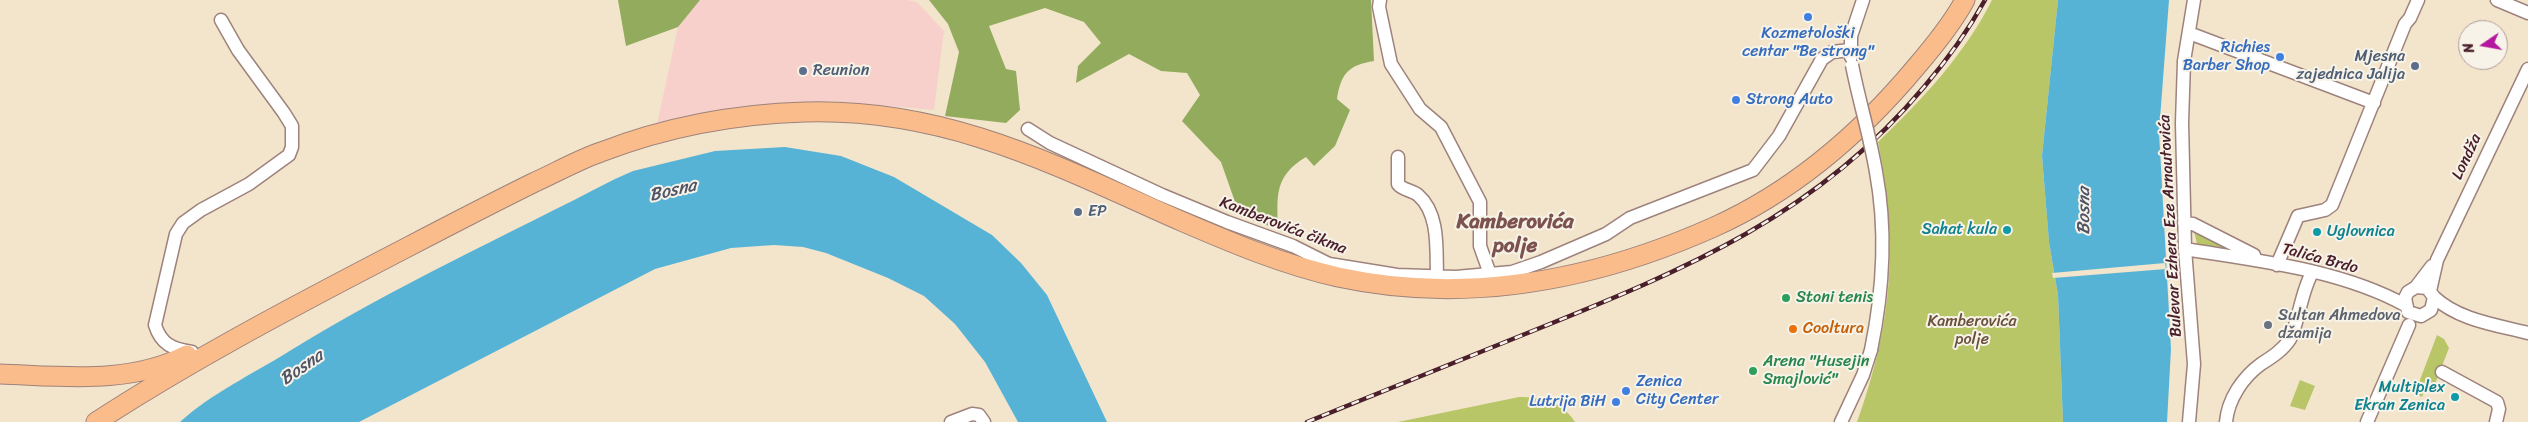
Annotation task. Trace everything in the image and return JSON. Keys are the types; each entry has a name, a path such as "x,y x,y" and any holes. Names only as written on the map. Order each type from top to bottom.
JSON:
{"highway":[{"path":"96,422 204,355 492,203 597,153 664,131 699,123 768,113 810,111 873,115 906,119 977,135 1063,166 1235,243 1291,264 1338,277 1404,287 1449,289 1518,286 1566,278 1633,260 1682,241 1727,221 1790,185 1850,138 1884,106 1934,46 1966,0"},
{"path":"0,374 62,378 129,374 167,364 194,352 236,329 262,324"},
{"path":"118,422 140,404 243,342 262,324"}],"street":[{"path":"1380,0 1379,7 1391,64 1420,109 1441,127 1480,202 1480,246 1490,274"},
{"path":"1850,422 1860,395 1880,301 1882,221 1877,174 1850,50 1855,18 1863,0"},
{"name":"Bulevar Ezhera Eze Arnautovića","path":"2189,422 2194,364 2185,249 2182,108 2184,61 2194,0"},
{"path":"2274,264 2298,216 2326,210 2332,205 2405,24 2410,18 2418,0"},
{"path":"2498,0 2528,13"},
{"path":"194,352 178,350 164,343 159,337 155,325 176,234 183,223 201,210 249,184 289,155 292,147 292,126 238,50 221,20"},
{"path":"2188,33 2374,103"},
{"name":"Kamberovića čikma","path":"1028,129 1050,143 1162,195 1227,222 1293,246 1329,264 1397,275 1456,277 1512,272 1541,262 1606,234 1630,218 1753,170 1779,136 1822,59 1832,52 1850,50"},
{"name":"Londža","path":"2412,289 2437,260 2527,72"},
{"path":"1398,157 1398,184 1417,194 1430,211 1434,222 1437,276"},
{"name":"Talića Brdo","path":"2184,223 2193,224 2274,264"},
{"name":"Talića Brdo","path":"2185,249 2274,264 2312,273 2363,287 2405,306"},
{"name":"Londža","path":"2432,294 2437,260"},
{"path":"2226,422 2230,406 2240,385 2260,365 2281,349 2290,338 2312,273"},
{"name":"Talića Brdo","path":"2363,287 2412,289"},
{"path":"2463,315 2428,314 2414,316 2405,306 2405,298 2412,289 2424,287 2440,302 2463,315 2528,334"},
{"path":"2428,314 2434,306 2432,294"},
{"path":"2367,422 2409,325"},
{"path":"1841,422 1863,375 1871,350"},
{"path":"2442,372 2497,402 2499,409 2496,422"},
{"path":"950,422 979,418"}],"shaded area":[{"path":"701,0 907,0 917,2 944,31 934,110 830,101 657,124 681,13"}],"green space":[{"path":"618,0 700,0 678,27 626,46"},
{"path":"929,0 1371,0 1374,61 1352,68 1341,83 1337,99 1350,110 1335,146 1314,166 1306,157 1296,164 1283,179 1277,206 1278,229 1240,216 1221,162 1182,121 1200,95 1187,73 1161,71 1129,54 1076,83 1078,66 1101,43 1084,22 1045,8 989,26 1006,69 1016,71 1020,110 1006,123 945,116 959,52 948,24"},
{"name":"Kamberovića polje","path":"1992,0 2058,0 2042,156 2049,242 2058,295 2063,422 1857,422 1878,351 1885,317 1888,284 1889,216 1878,142 1941,76 1969,39"},
{"path":"2194,231 2236,252 2197,244"},
{"path":"2437,335 2444,339 2449,348 2435,384 2428,382 2422,397 2415,393"},
{"path":"2300,380 2315,386 2305,410 2290,406"},
{"path":"1519,397 1543,399 1558,405 1575,422 1398,422"}],"water":[{"name":"Bosna","path":"2058,0 2169,0 2159,132 2171,349 2167,422 2063,422 2058,295 2049,242 2042,156"},
{"name":"Bosna","path":"785,147 841,156 894,177 992,235 1021,263 1047,295 1107,422 1018,422 985,362 955,324 924,296 888,278 826,253 803,247 774,245 731,248 655,269 359,422 180,422 218,393 328,328 615,179 633,171 715,151"}],"pier":[{"path":"2165,263 2166,269 2053,278 2052,273"}],"railway":[{"path":"1307,422 1591,307 1696,260 1746,234 1793,204 1839,171 1882,132 1941,66 1985,0"}],"place":[{"name":"Kozmetološki centar \"Be strong\"","path":"1808,17"},
{"name":"Richies Barber Shop","path":"2280,57"},
{"name":"Mjesna zajednica Jalija","path":"2415,66"},
{"name":"Reunion","path":"803,71"},
{"name":"Strong Auto","path":"1736,100"},
{"name":"EP","path":"1078,212"},
{"name":"Sahat kula","path":"2007,230"},
{"name":"Uglovnica","path":"2317,232"},
{"name":"Stoni tenis","path":"1786,298"},
{"name":"Sultan Ahmedova džamija","path":"2268,325"},
{"name":"Cooltura","path":"1793,329"},
{"name":"Arena \"Husejin Smajlović\"","path":"1753,371"},
{"name":"Zenica City Center","path":"1626,391"},
{"name":"Multiplex Ekran Zenica","path":"2455,397"},
{"name":"Lutrija BiH","path":"1616,402"}],"district":[{"name":"Kamberovića polje","path":"1515,235"}]}
